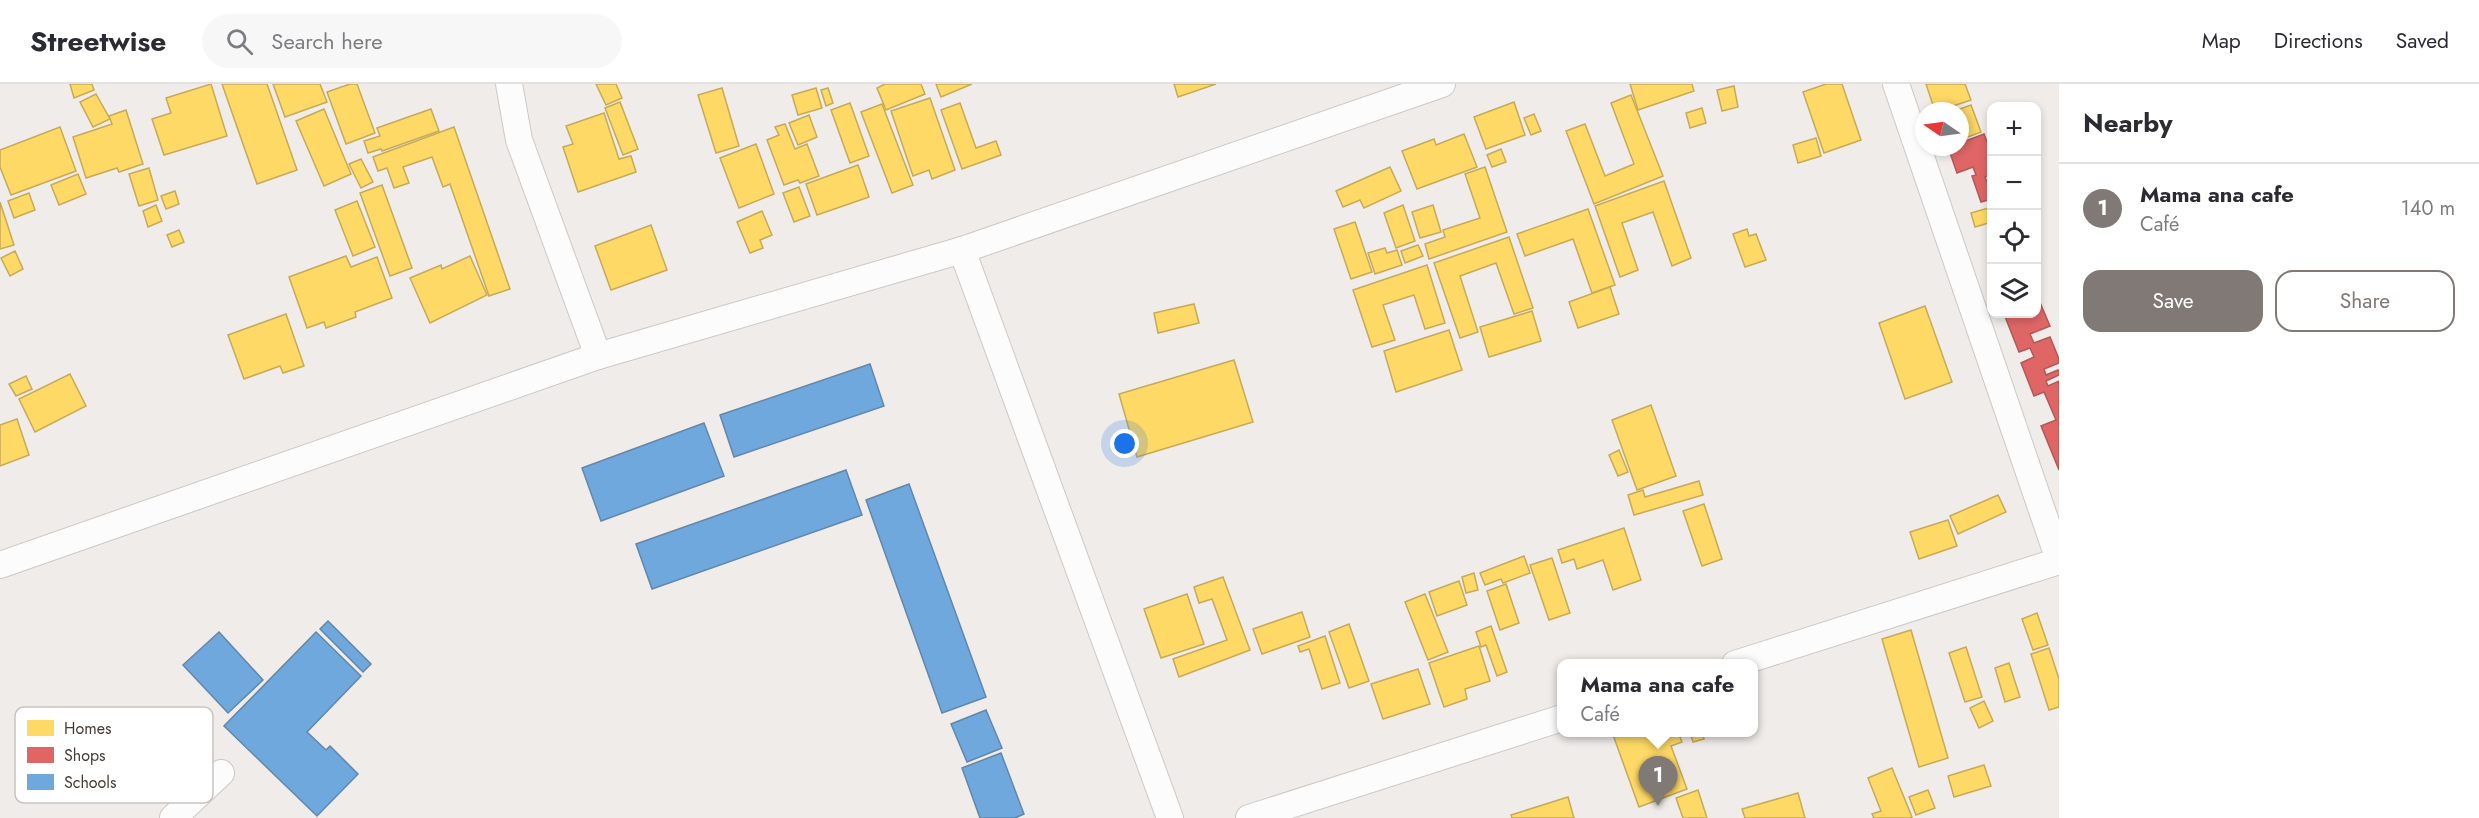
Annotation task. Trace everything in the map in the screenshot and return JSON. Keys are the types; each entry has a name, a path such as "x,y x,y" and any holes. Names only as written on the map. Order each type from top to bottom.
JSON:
{"street":[{"path":"509,84 519,140 598,356"},
{"path":"0,565 598,356 962,250 1442,84"},
{"path":"1748,659 2059,561 1896,84"},
{"path":"962,250 1170,818"},
{"path":"1249,818 1557,720"},
{"path":"213,780 220,773"},
{"path":"173,818 189,803"}],"building: Homes":[{"path":"70,84 92,84 94,90 74,98"},
{"path":"211,84 227,136 164,155 152,119 171,113 166,98"},
{"path":"222,84 267,84 297,170 257,184"},
{"path":"273,84 320,84 327,102 285,117"},
{"path":"350,84 357,84 375,133 346,144 327,92"},
{"path":"596,84 616,84 622,98 606,105"},
{"path":"885,84 921,84 925,94 886,110 877,88"},
{"path":"936,84 972,84 941,97"},
{"path":"1174,84 1216,84 1178,97"},
{"path":"1630,84 1692,84 1694,91 1638,110"},
{"path":"1826,84 1842,84 1861,140 1824,153 1803,92"},
{"path":"1926,84 1965,84 1971,100 1965,102 1932,102"},
{"path":"1734,86 1738,107 1722,111 1717,90"},
{"path":"722,88 739,146 716,153 698,95"},
{"path":"816,88 822,108 798,115 792,95"},
{"path":"828,88 833,103 826,106 821,90"},
{"path":"96,94 110,119 93,127 80,102"},
{"path":"1631,95 1663,176 1594,204 1566,131 1585,124 1605,176 1634,164 1611,103"},
{"path":"930,98 955,170 932,179 929,170 913,176 891,111"},
{"path":"620,102 638,149 623,155 605,108"},
{"path":"1514,102 1525,135 1486,149 1474,117"},
{"path":"850,103 869,156 850,163 831,110"},
{"path":"960,103 976,148 996,141 1001,155 962,169 941,110"},
{"path":"882,104 913,185 892,193 861,112"},
{"path":"1971,105 1981,132 1969,137 1969,106"},
{"path":"1702,108 1706,123 1690,128 1686,113"},
{"path":"324,109 351,174 324,186 296,121"},
{"path":"431,109 439,131 382,151 381,149 368,153 364,141 380,136 377,128"},
{"path":"126,110 143,164 119,172 117,168 86,178 73,137 112,124 109,116"},
{"path":"604,113 619,159 631,156 636,172 578,192 563,147 573,144 566,126"},
{"path":"1534,114 1541,131 1531,135 1524,118"},
{"path":"809,115 817,137 798,145 789,123"},
{"path":"785,124 795,149 807,144 819,176 800,183 798,180 784,185 767,140 779,135 775,127"},
{"path":"60,127 76,171 11,195 0,167 0,150"},
{"path":"454,127 510,289 489,296 450,184 443,187 432,157 403,167 409,183 394,188 387,168 378,171 373,157"},
{"path":"1464,134 1477,167 1417,189 1402,151 1434,139 1436,145"},
{"path":"1816,138 1821,156 1798,163 1793,145"},
{"path":"756,144 774,194 739,208 720,158"},
{"path":"1501,149 1506,162 1492,167 1487,155"},
{"path":"361,159 373,182 361,188 349,164"},
{"path":"858,165 869,197 817,215 806,184"},
{"path":"1390,167 1401,191 1364,208 1360,200 1343,207 1336,191"},
{"path":"1485,167 1507,232 1429,259 1425,244 1445,237 1443,230 1480,218 1465,174"},
{"path":"149,168 158,200 139,206 129,174"},
{"path":"78,174 86,194 59,205 51,185"},
{"path":"1664,181 1691,258 1672,266 1653,212 1622,223 1638,270 1620,277 1595,206"},
{"path":"382,185 412,268 390,276 360,193"},
{"path":"799,187 810,216 794,222 783,193"},
{"path":"175,191 179,204 166,209 161,196"},
{"path":"29,193 35,210 14,218 8,201"},
{"path":"357,201 375,247 353,256 335,210"},
{"path":"0,202 14,245 0,249"},
{"path":"156,205 162,221 148,227 143,211"},
{"path":"1403,205 1415,241 1396,248 1384,213"},
{"path":"1433,205 1441,232 1420,238 1412,212"},
{"path":"1987,208 1987,223 1975,227 1971,213"},
{"path":"1588,209 1615,285 1592,293 1573,239 1525,256 1517,234"},
{"path":"762,211 772,235 760,240 763,248 750,253 737,222"},
{"path":"1355,222 1372,272 1351,279 1334,229"},
{"path":"651,225 667,270 611,290 595,246"},
{"path":"1747,229 1749,236 1756,234 1766,260 1745,267 1733,234"},
{"path":"179,230 184,242 172,247 167,235"},
{"path":"1509,237 1533,308 1514,314 1496,263 1460,276 1478,332 1460,338 1434,263"},
{"path":"1418,245 1423,256 1405,263 1401,251"},
{"path":"1385,248 1387,253 1397,250 1402,265 1375,274 1368,253"},
{"path":"15,251 23,269 10,276 1,258"},
{"path":"346,256 351,267 377,257 392,298 355,312 356,317 326,328 324,322 307,328 289,277"},
{"path":"470,256 487,295 430,323 410,278 441,265 442,269"},
{"path":"1427,265 1445,323 1425,329 1414,295 1383,305 1395,340 1372,347 1353,290"},
{"path":"1610,287 1619,314 1578,328 1569,302"},
{"path":"1194,304 1199,323 1158,333 1154,313"},
{"path":"1925,306 1952,382 1905,399 1879,323"},
{"path":"1532,311 1541,341 1489,357 1480,327"},
{"path":"286,314 304,366 283,373 280,366 244,379 228,335"},
{"path":"1449,330 1462,370 1396,392 1384,351"},
{"path":"1234,360 1253,422 1137,457 1119,394"},
{"path":"70,374 86,406 35,432 19,399"},
{"path":"26,376 32,389 16,396 9,384"},
{"path":"1651,405 1676,476 1637,490 1612,420"},
{"path":"17,419 29,455 0,466 0,425"},
{"path":"1619,450 1628,472 1618,476 1609,455"},
{"path":"1699,481 1703,495 1634,515 1628,495 1643,490 1645,497"},
{"path":"1998,495 2006,512 1958,534 1950,516"},
{"path":"1704,504 1722,559 1702,566 1683,511"},
{"path":"1948,520 1957,546 1919,559 1910,532"},
{"path":"1624,528 1641,580 1613,590 1603,560 1577,569 1574,559 1562,563 1558,550"},
{"path":"1524,556 1530,573 1503,583 1501,579 1485,585 1480,573"},
{"path":"1552,558 1570,613 1549,620 1530,565"},
{"path":"1474,573 1478,590 1466,593 1462,577"},
{"path":"1223,577 1250,650 1179,677 1173,659 1227,640 1212,599 1199,603 1194,587"},
{"path":"1459,581 1467,605 1437,616 1429,592"},
{"path":"1506,584 1519,623 1500,630 1487,591"},
{"path":"1187,594 1204,644 1161,658 1144,609"},
{"path":"1425,594 1448,652 1428,660 1405,602"},
{"path":"1302,612 1310,637 1262,654 1253,629"},
{"path":"2037,613 2048,645 2033,650 2022,619"},
{"path":"1349,624 1369,681 1349,688 1329,632"},
{"path":"1491,626 1507,672 1497,676 1486,645 1481,647 1476,632"},
{"path":"1911,630 1948,758 1919,767 1882,639"},
{"path":"1325,636 1340,683 1322,689 1309,649 1300,652 1298,646"},
{"path":"1479,646 1490,681 1465,689 1467,699 1444,707 1429,663"},
{"path":"1966,647 1982,697 1965,702 1949,653"},
{"path":"2049,648 2059,679 2059,707 2049,710 2031,654"},
{"path":"2009,663 2020,697 2005,702 1995,668"},
{"path":"1418,669 1430,704 1383,719 1371,684"},
{"path":"1984,701 1993,721 1979,728 1970,708"},
{"path":"1614,737 1680,737 1682,742 1671,746 1687,789 1639,807"},
{"path":"1692,737 1703,737 1704,739 1693,742"},
{"path":"1984,765 1991,786 1954,797 1948,776"},
{"path":"1892,768 1912,817 1874,818 1872,814 1881,811 1868,778"},
{"path":"1698,790 1707,818 1683,818 1676,798"},
{"path":"1928,790 1935,808 1916,815 1909,797"},
{"path":"1798,793 1805,818 1745,818 1742,809"},
{"path":"1568,797 1574,818 1512,818 1511,815"}],"building: Shops":[{"path":"1984,134 1987,142 1987,176 1985,177 1987,200 1981,202 1972,176 1976,175 1973,167 1957,173 1951,156 1969,156 1969,140"},
{"path":"2041,305 2050,326 2030,334 2034,343 2050,337 2059,359 2059,363 2044,369 2046,375 2058,370 2059,372 2059,375 2046,381 2048,386 2059,381 2059,470 2041,426 2056,420 2044,392 2034,396 2021,363 2034,357 2030,348 2019,352 2006,318 2041,318"}],"building: Schools":[{"path":"870,364 884,406 734,457 720,415"},
{"path":"704,423 724,476 601,521 582,468"},
{"path":"846,470 862,515 652,589 636,544"},
{"path":"909,484 986,697 942,713 866,500"},
{"path":"328,621 371,664 363,672 320,629"},
{"path":"219,632 263,680 228,713 183,665"},
{"path":"316,632 361,676 307,732 326,750 330,746 358,774 317,816 224,726"},
{"path":"986,710 1002,748 967,762 951,724"},
{"path":"1001,753 1024,814 1015,818 980,818 962,768"}],"place":[{"name":"Mama ana cafe","path":"1658,806"}]}
